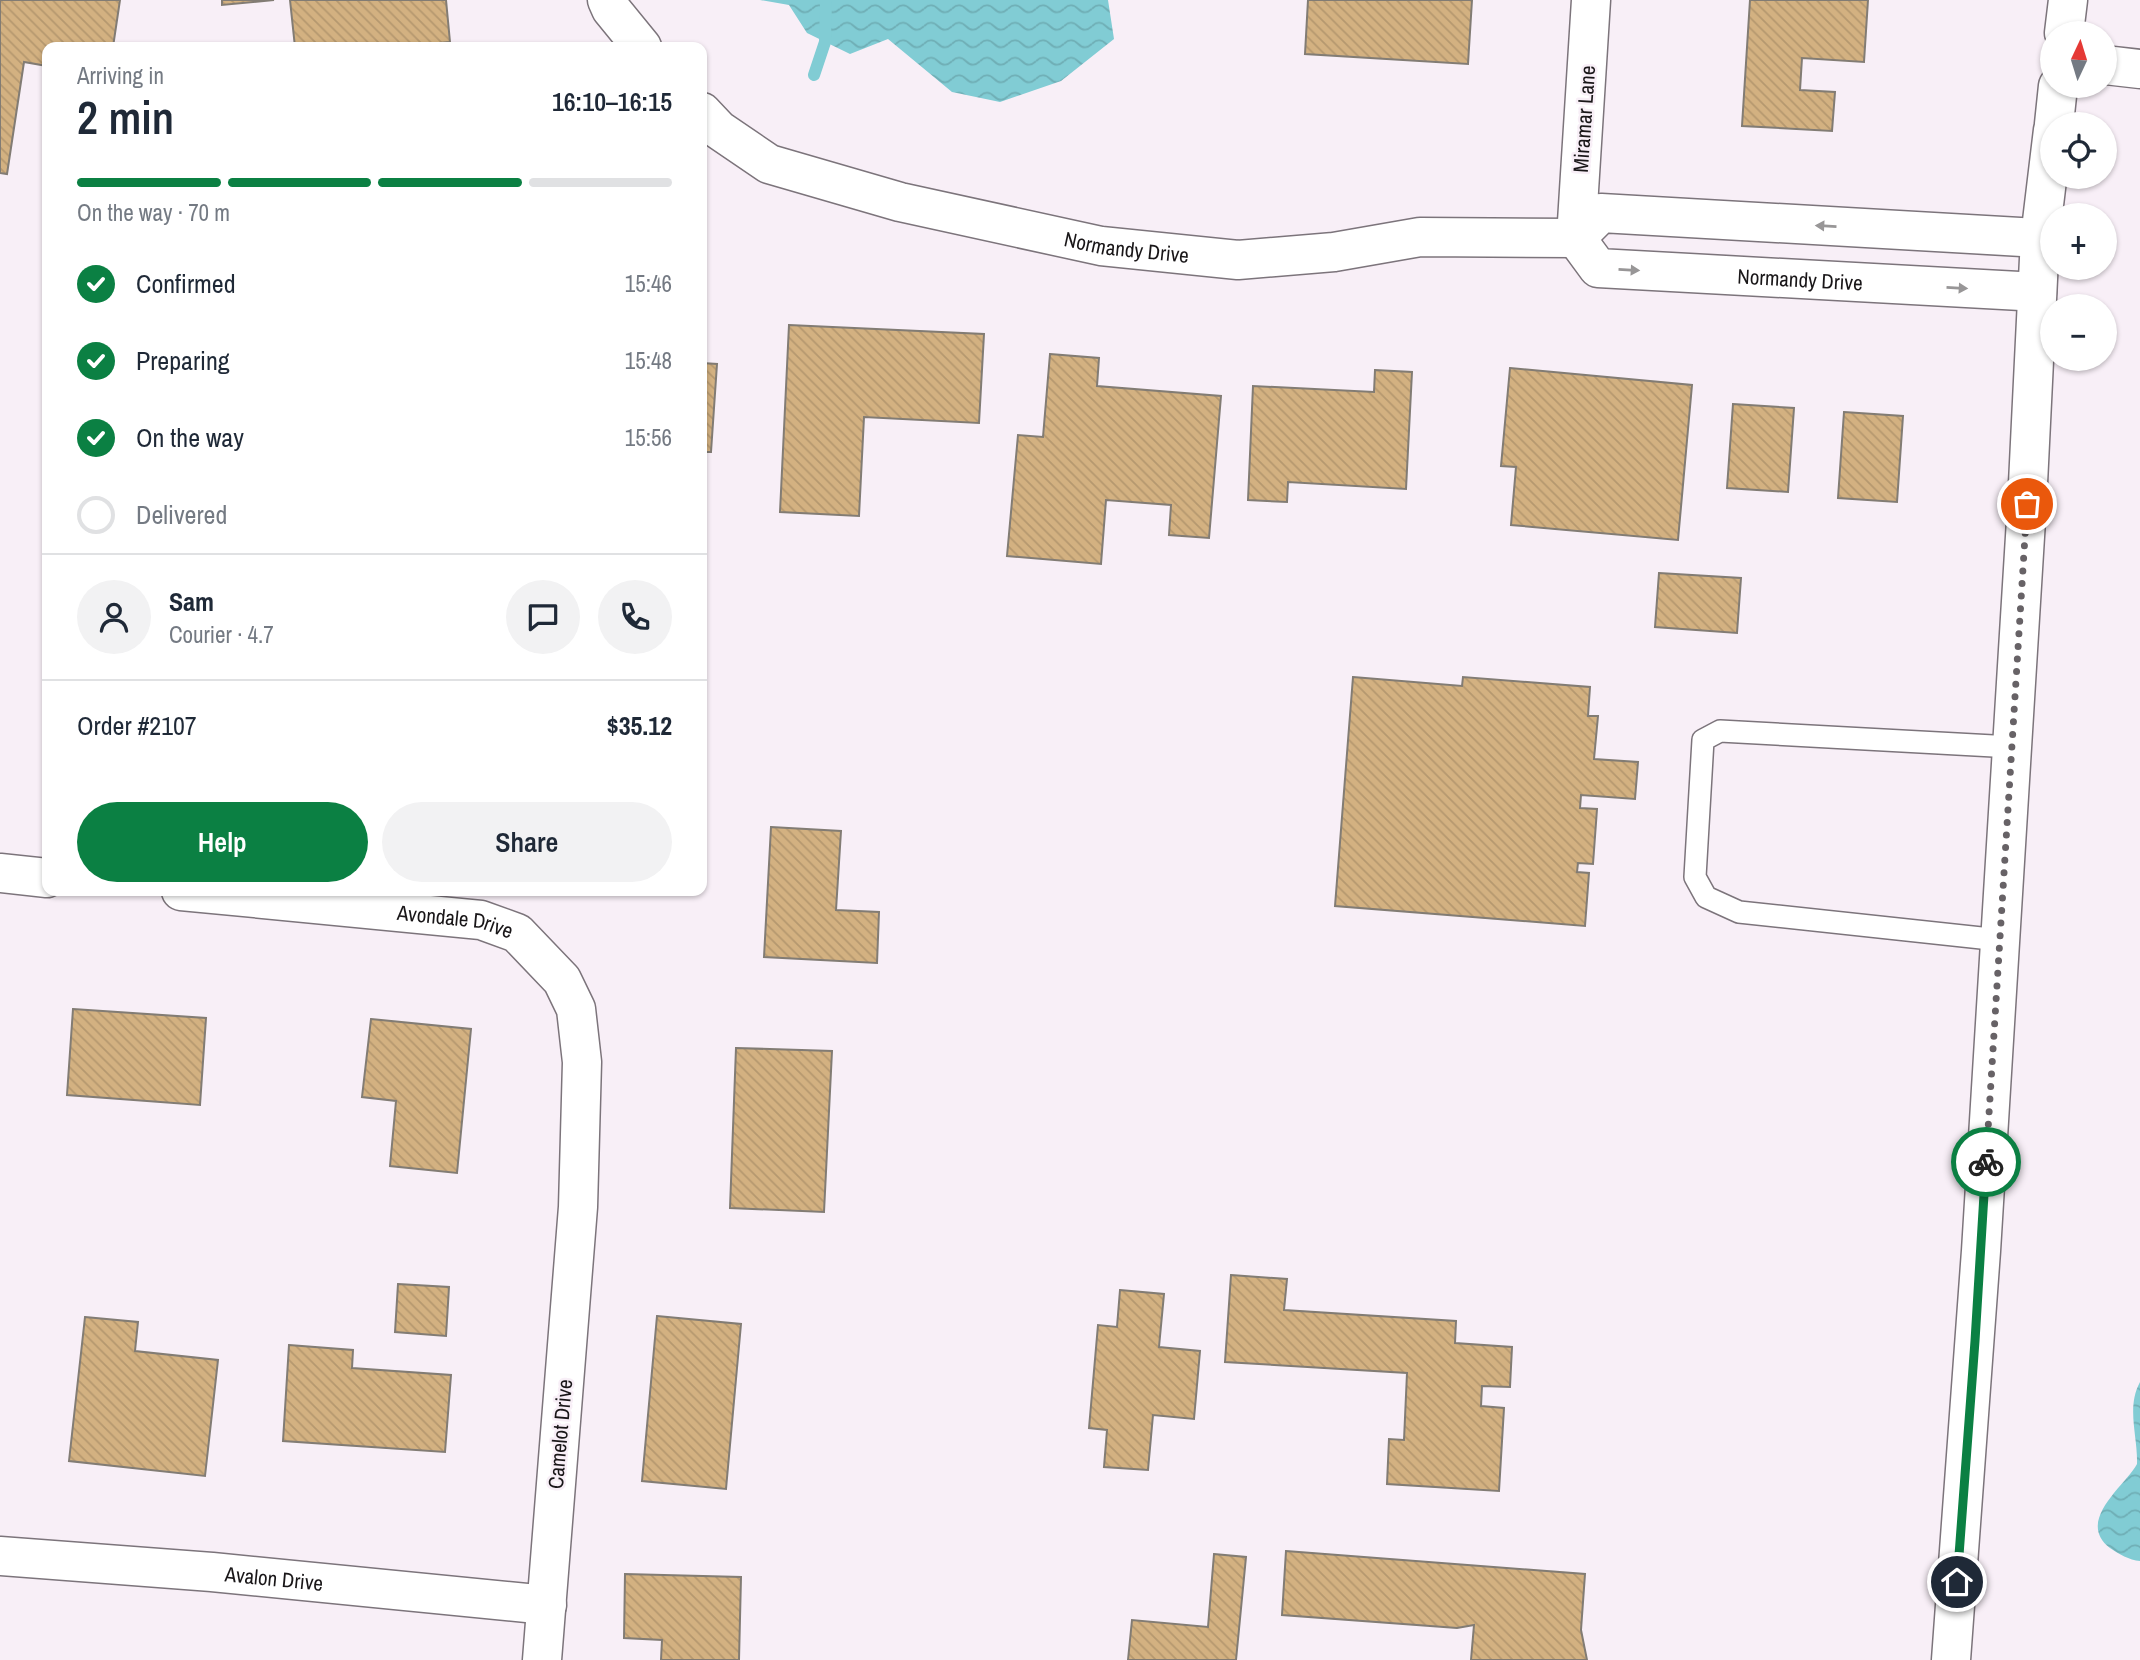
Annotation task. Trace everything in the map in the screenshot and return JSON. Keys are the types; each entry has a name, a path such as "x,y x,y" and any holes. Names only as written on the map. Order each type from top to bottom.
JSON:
{"street":[{"path":"607,0 611,9 638,42"},
{"name":"Miramar Lane","path":"1589,225 1591,0"},
{"path":"2065,21 2067,0"},
{"path":"2118,66 2140,69"},
{"name":"Normandy Drive","path":"707,117 719,130 769,164 900,202 1101,246 1238,261 1334,252 1420,237 1589,225 2040,238"},
{"name":"Normandy Drive","path":"1589,225 1598,268 2037,292"},
{"path":"1951,1660 1975,1341 2040,238"},
{"path":"0,873 42,877"},
{"name":"Avondale Drive","path":"233,896 481,920 517,933 562,980 576,1009 582,1062 578,1207"},
{"name":"Camelot Drive","path":"542,1660 578,1207"},
{"name":"Avalon Drive","path":"0,1556 212,1572 547,1605"}],"lane":[{"path":"2000,940 1739,912 1706,897 1695,877 1703,740 1720,730 2012,747"}],"water":[{"path":"760,0 1108,0 1114,39 1061,81 1000,102 952,92 888,39 850,54 807,33 789,5"},
{"path":"2140,1382 2140,1561 2110,1548 2101,1538 2098,1527 2106,1504 2137,1464 2133,1412"}],"building":[{"path":"0,0 120,0 114,42 42,42 42,65 24,62 7,174 0,173"},
{"path":"222,0 274,0 222,5"},
{"path":"290,0 446,0 450,42 294,42"},
{"path":"1308,0 1472,0 1468,64 1305,54"},
{"path":"1750,0 1868,0 1864,62 1802,58 1800,90 1835,92 1832,131 1742,126"},
{"path":"789,325 984,334 979,423 864,417 859,516 780,512"},
{"path":"1050,354 1099,358 1097,386 1221,396 1209,538 1169,535 1171,505 1106,500 1101,564 1007,556 1018,435 1043,437"},
{"path":"707,363 717,364 711,452 707,452"},
{"path":"1510,368 1692,385 1678,540 1511,525 1516,467 1501,466"},
{"path":"1375,370 1412,372 1406,489 1288,482 1287,502 1248,500 1253,386 1374,392"},
{"path":"1733,404 1794,408 1788,492 1727,488"},
{"path":"1844,412 1903,416 1897,502 1838,498"},
{"path":"1659,573 1741,578 1737,633 1655,627"},
{"path":"1353,677 1462,686 1463,677 1590,687 1588,716 1598,716 1594,759 1638,762 1635,799 1581,795 1580,808 1597,809 1593,864 1578,863 1577,872 1589,873 1585,926 1335,906"},
{"path":"771,827 841,831 836,910 879,912 877,963 764,957"},
{"path":"73,1009 206,1018 200,1105 67,1095"},
{"path":"371,1019 471,1029 457,1173 390,1166 396,1101 362,1097"},
{"path":"736,1048 832,1051 824,1212 730,1208"},
{"path":"1231,1275 1287,1279 1284,1310 1456,1321 1455,1343 1512,1347 1510,1387 1482,1386 1481,1406 1504,1408 1499,1491 1387,1484 1389,1439 1404,1440 1407,1373 1225,1362"},
{"path":"398,1284 449,1287 446,1336 395,1332"},
{"path":"1120,1290 1164,1294 1159,1347 1200,1351 1194,1419 1153,1415 1148,1470 1104,1467 1107,1430 1089,1428 1098,1325 1117,1327"},
{"path":"657,1316 741,1324 726,1489 642,1481"},
{"path":"85,1317 138,1322 135,1351 218,1360 205,1476 69,1461"},
{"path":"289,1345 353,1350 352,1368 451,1375 445,1452 283,1441"},
{"path":"1286,1551 1585,1574 1581,1630 1587,1660 1471,1660 1474,1625 1457,1628 1282,1615"},
{"path":"1214,1554 1246,1557 1236,1660 1128,1660 1132,1620 1208,1627"},
{"path":"625,1574 741,1577 739,1660 661,1660 662,1640 624,1638"}],"waterway":[{"path":"814,75 825,42 826,0"}],"way so far":[{"path":"1986,1162 2027,504"}],"route":[{"path":"1957,1582 1986,1162"}]}
